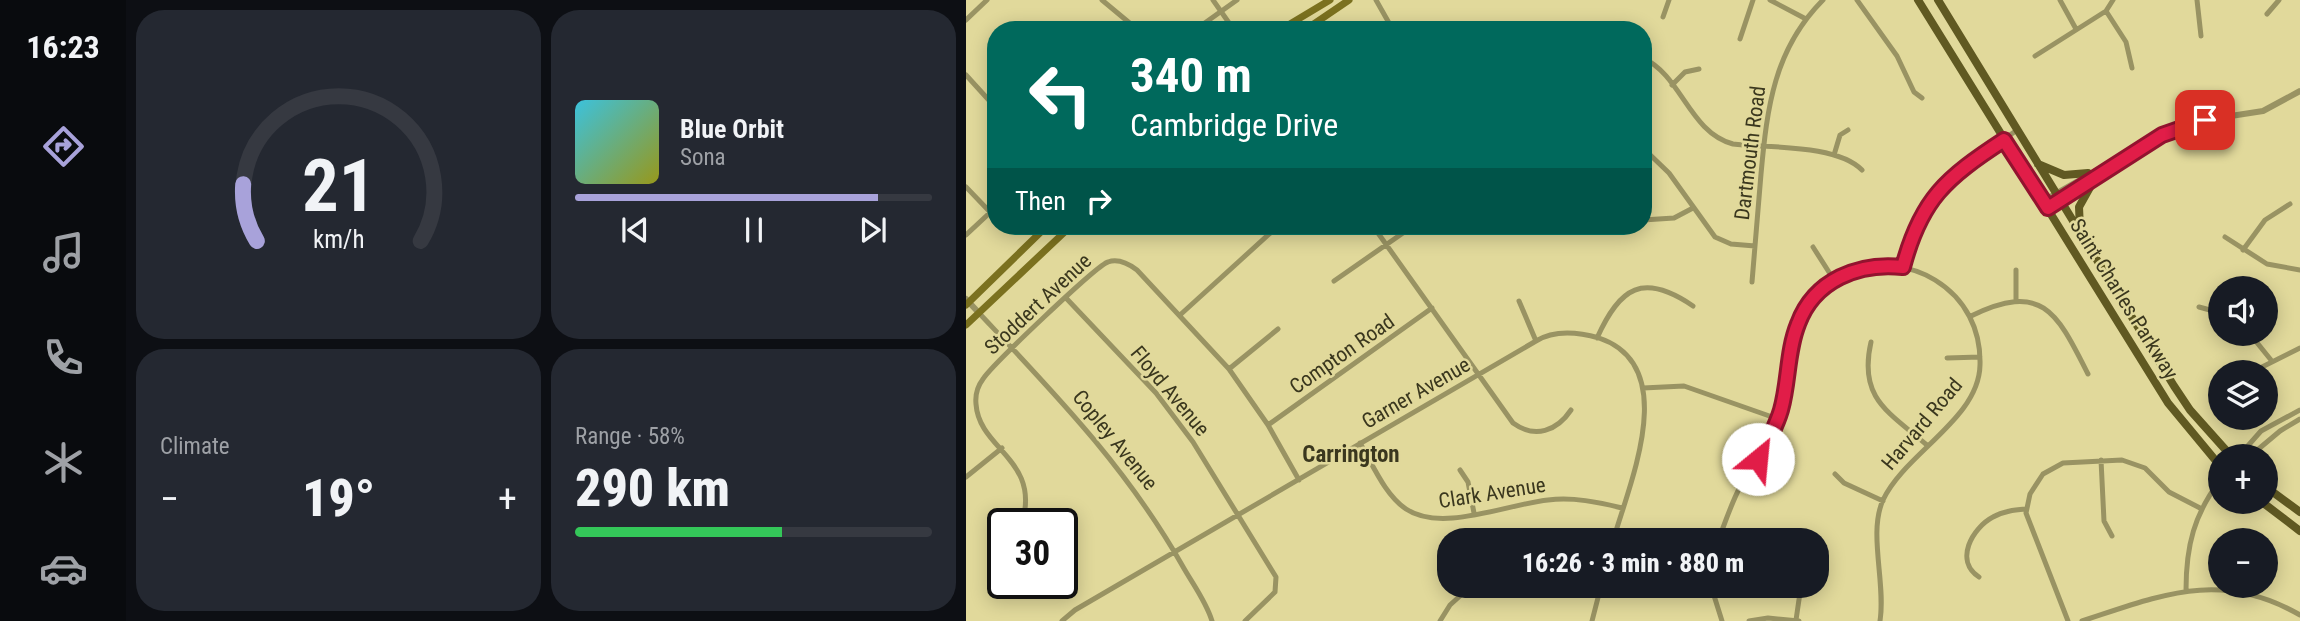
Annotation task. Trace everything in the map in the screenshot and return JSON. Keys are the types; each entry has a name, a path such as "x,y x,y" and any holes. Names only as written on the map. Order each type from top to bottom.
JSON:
{"main road":[{"path":"1295,21 1330,0"},
{"path":"1318,21 1349,0"},
{"name":"Saint Charles Parkway","path":"1918,0 2168,403 2208,451"},
{"name":"Saint Charles Parkway","path":"1938,0 2185,402 2221,444"},
{"path":"2038,164 2064,175 2088,173"},
{"path":"2082,235 2079,206 2093,182"},
{"path":"967,302 1038,235"},
{"path":"966,325 1061,235"},
{"path":"2278,496 2300,512"},
{"path":"2278,514 2300,531"}],"street":[{"path":"966,20 987,0"},
{"path":"1102,0 1127,21"},
{"path":"1213,0 1228,21"},
{"path":"1207,21 1237,0"},
{"path":"1376,0 1387,21"},
{"path":"1663,17 1669,0"},
{"path":"1740,39 1753,0"},
{"path":"1770,0 1806,19"},
{"name":"Dartmouth Road","path":"1752,282 1766,112 1774,80 1785,53 1806,19 1823,0"},
{"path":"1857,0 1898,56 1914,92 1922,98"},
{"path":"2060,0 2076,29"},
{"path":"2035,56 2106,11 2113,0"},
{"path":"2197,0 2201,36"},
{"path":"2267,14 2279,0"},
{"path":"2106,11 2126,42 2132,68"},
{"path":"1652,64 1660,70 1712,135 1732,144 1834,155 1854,162 1862,170"},
{"path":"1672,85 1685,72 1699,69"},
{"path":"966,75 987,98"},
{"path":"2045,205 2088,173 2144,145 2193,124 2271,108 2300,91"},
{"path":"1834,155 1840,135 1848,130"},
{"path":"1903,267 1917,224 1933,195 1958,171 2017,131"},
{"path":"2058,197 2093,182 2144,145"},
{"path":"1652,157 1669,173 1715,237 1731,244 1755,246"},
{"path":"966,187 987,209"},
{"path":"2243,250 2265,220 2290,204"},
{"path":"1652,219 1674,218 1693,208"},
{"path":"966,235 987,215"},
{"path":"1180,314 1268,235"},
{"path":"1379,235 1506,416 1524,429 1538,432 1553,429 1571,410"},
{"path":"1334,281 1400,235"},
{"path":"2225,237 2243,250 2277,267 2300,270"},
{"path":"1814,247 1834,280"},
{"name":"Stoddert Avenue","path":"1023,508 1024,485 979,418 976,391 989,371 1103,264 1118,261 1137,270 1228,369 1268,425 1299,480"},
{"name":"Harvard Road","path":"1723,528 1741,486 1778,419 1798,324 1811,300 1834,280 1861,268 1903,267 1937,281 1955,295 1971,316 1980,357 1978,380 1971,398 1895,482 1883,500 1877,531 1883,588 1880,621"},
{"path":"2016,270 2016,300"},
{"path":"1597,338 1615,304 1638,288 1663,289 1693,306"},
{"name":"Floyd Avenue","path":"1066,298 1156,393 1193,442 1276,577 1277,587 1245,621"},
{"path":"1971,316 2016,300 2032,302 2051,313 2074,346 2088,374"},
{"path":"1519,301 1536,341"},
{"name":"Copley Avenue","path":"967,302 1115,462 1175,553 1212,621"},
{"path":"2199,307 2208,309"},
{"name":"Compton Road","path":"1268,425 1432,308"},
{"path":"1228,369 1278,329"},
{"name":"Garner Avenue","path":"1062,621 1075,610 1536,341 1568,333 1610,343 1636,369 1643,388 1646,417 1617,528"},
{"path":"1871,342 1867,373 1870,390 1881,404 1928,446"},
{"path":"2260,346 2271,360 2300,348"},
{"path":"1947,358 1980,357"},
{"path":"1643,388 1684,386 1778,419"},
{"path":"2250,444 2261,431 2300,410"},
{"path":"2264,444 2300,419"},
{"name":"Clark Avenue","path":"1360,443 1390,494 1405,509 1437,519 1561,499 1622,508"},
{"path":"966,477 1002,449"},
{"path":"2101,460 2104,522 2112,536"},
{"path":"2068,621 2026,509 2035,482 2052,467 2122,460 2139,465 2169,492 2200,508"},
{"path":"1460,470 1468,482 1474,513"},
{"path":"1835,474 1847,485 1883,500"},
{"path":"2186,590 2187,550 2200,508 2208,497"},
{"path":"1979,577 1971,572 1967,562 1968,547 1975,532 2001,513 2026,509"},
{"path":"2082,621 2186,590 2252,594 2300,616 2297,621"},
{"path":"1440,621 1458,598"},
{"path":"1592,621 1598,598"},
{"path":"1715,598 1722,621"},
{"path":"1749,621 1769,618 1798,621 1800,598"},
{"path":"2104,614 2106,621"}],"district":[{"name":"Carrington","path":"1351,454"}],"route":[{"path":"1758,459 1778,419 1795,334 1811,300 1834,280 1861,268 1903,267 1913,234 1926,206 1939,188 1958,171 2004,140 2048,208 2093,182 2144,145 2181,127 2205,120"}]}
